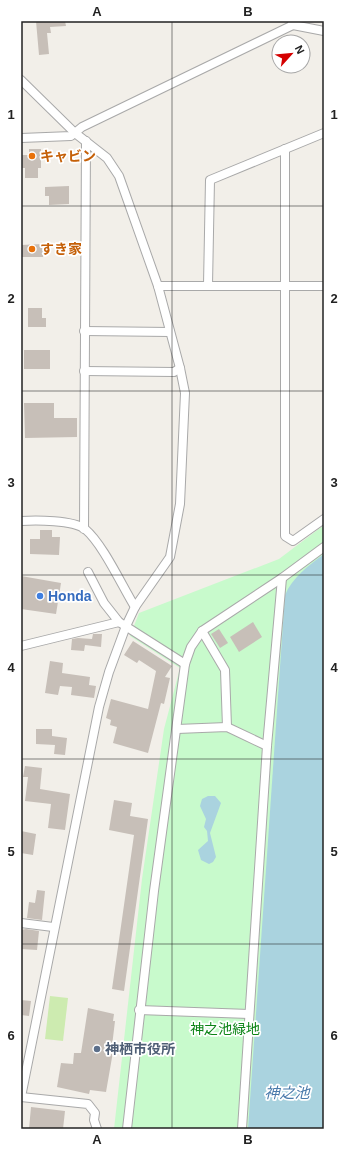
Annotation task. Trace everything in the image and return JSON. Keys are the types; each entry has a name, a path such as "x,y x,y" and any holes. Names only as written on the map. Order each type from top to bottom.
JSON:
{"street":[{"path":"21,138 71,136 82,128 292,23 324,32"},
{"path":"21,80 75,133 107,158 119,176 158,286 180,368 185,393 180,504 173,545 170,557 122,624 99,707 21,1097 88,1104 95,1113 94,1120 97,1129"},
{"path":"208,286 210,180 324,133"},
{"path":"84,529 86,141"},
{"path":"285,149 286,536 293,541 324,519"},
{"path":"158,286 324,286"},
{"path":"84,331 170,332"},
{"path":"84,371 174,372 180,368"},
{"path":"21,521 40,520 64,523 84,529 99,545 135,607"},
{"path":"127,1129 139,1010 185,664 192,647 202,631 282,578 324,547"},
{"path":"88,572 104,603 122,624 185,664"},
{"path":"242,1129 267,746 282,578"},
{"path":"21,646 122,624"},
{"path":"202,631 225,670 227,727"},
{"path":"177,729 227,727 267,746"},
{"path":"21,923 54,927"},
{"path":"139,1010 249,1014"}],"green space":[{"name":"神之池緑地","path":"324,525 324,1129 114,1129 142,879 164,729 180,668 130,636 139,613 279,559"},
{"path":"50,996 68,998 63,1041 45,1039"}],"water":[{"name":"神之池","path":"324,554 324,1129 248,1129 285,595 296,577"},
{"path":"208,796 215,796 221,803 210,833 216,857 213,862 209,864 201,860 198,850 208,841 207,831 204,827 206,819 200,806 202,799"}],"building":[{"path":"36,21 65,21 66,26 50,27 51,33 47,33 49,54 39,55"},
{"path":"29,149 41,149 41,168 38,168 38,178 25,178 25,168 22,168 22,155 29,155"},
{"path":"69,186 69,204 49,205 49,196 45,196 45,187"},
{"path":"43,244 43,257 21,257 21,245"},
{"path":"28,308 42,308 42,318 46,318 46,327 28,327"},
{"path":"24,350 50,350 50,369 24,369"},
{"path":"24,403 54,403 54,418 77,418 77,437 25,438"},
{"path":"40,530 52,530 52,537 60,537 59,555 30,554 30,539 40,539"},
{"name":"Honda","path":"21,576 61,583 56,614 21,609"},
{"path":"253,622 262,637 239,652 230,637"},
{"path":"219,629 228,643 220,648 211,634"},
{"path":"93,634 102,634 101,647 85,645 84,651 71,650 72,639 92,639"},
{"path":"133,641 172,666 165,677 170,678 164,704 161,703 148,753 113,743 117,727 110,725 111,720 106,718 111,699 148,709 156,671 139,660 137,663 124,655"},
{"path":"50,661 63,663 62,673 90,677 89,685 96,686 94,698 71,695 72,687 60,686 58,695 45,693"},
{"path":"36,729 52,729 52,736 67,738 65,755 54,754 55,745 36,744"},
{"path":"25,766 42,768 40,789 70,794 65,830 48,828 51,804 25,801 28,777 23,777"},
{"path":"114,800 132,803 130,816 148,819 124,991 112,989 134,835 109,830"},
{"path":"21,831 36,834 33,855 21,853"},
{"path":"37,890 45,891 42,920 27,918 29,902 35,903"},
{"path":"26,929 39,931 37,950 21,949 21,930"},
{"path":"21,1000 31,1001 29,1016 21,1015"},
{"name":"神栖市役所","path":"88,1008 114,1014 113,1021 115,1021 112,1046 114,1046 106,1092 90,1090 89,1094 57,1087 61,1063 73,1064 74,1053 81,1053"},
{"path":"31,1107 65,1111 63,1129 29,1129"}],"place":[{"name":"キャビン","path":"32,156"},
{"name":"すき家","path":"32,249"},
{"name":"Honda","path":"40,596"},
{"name":"神栖市役所","path":"97,1049"}]}
